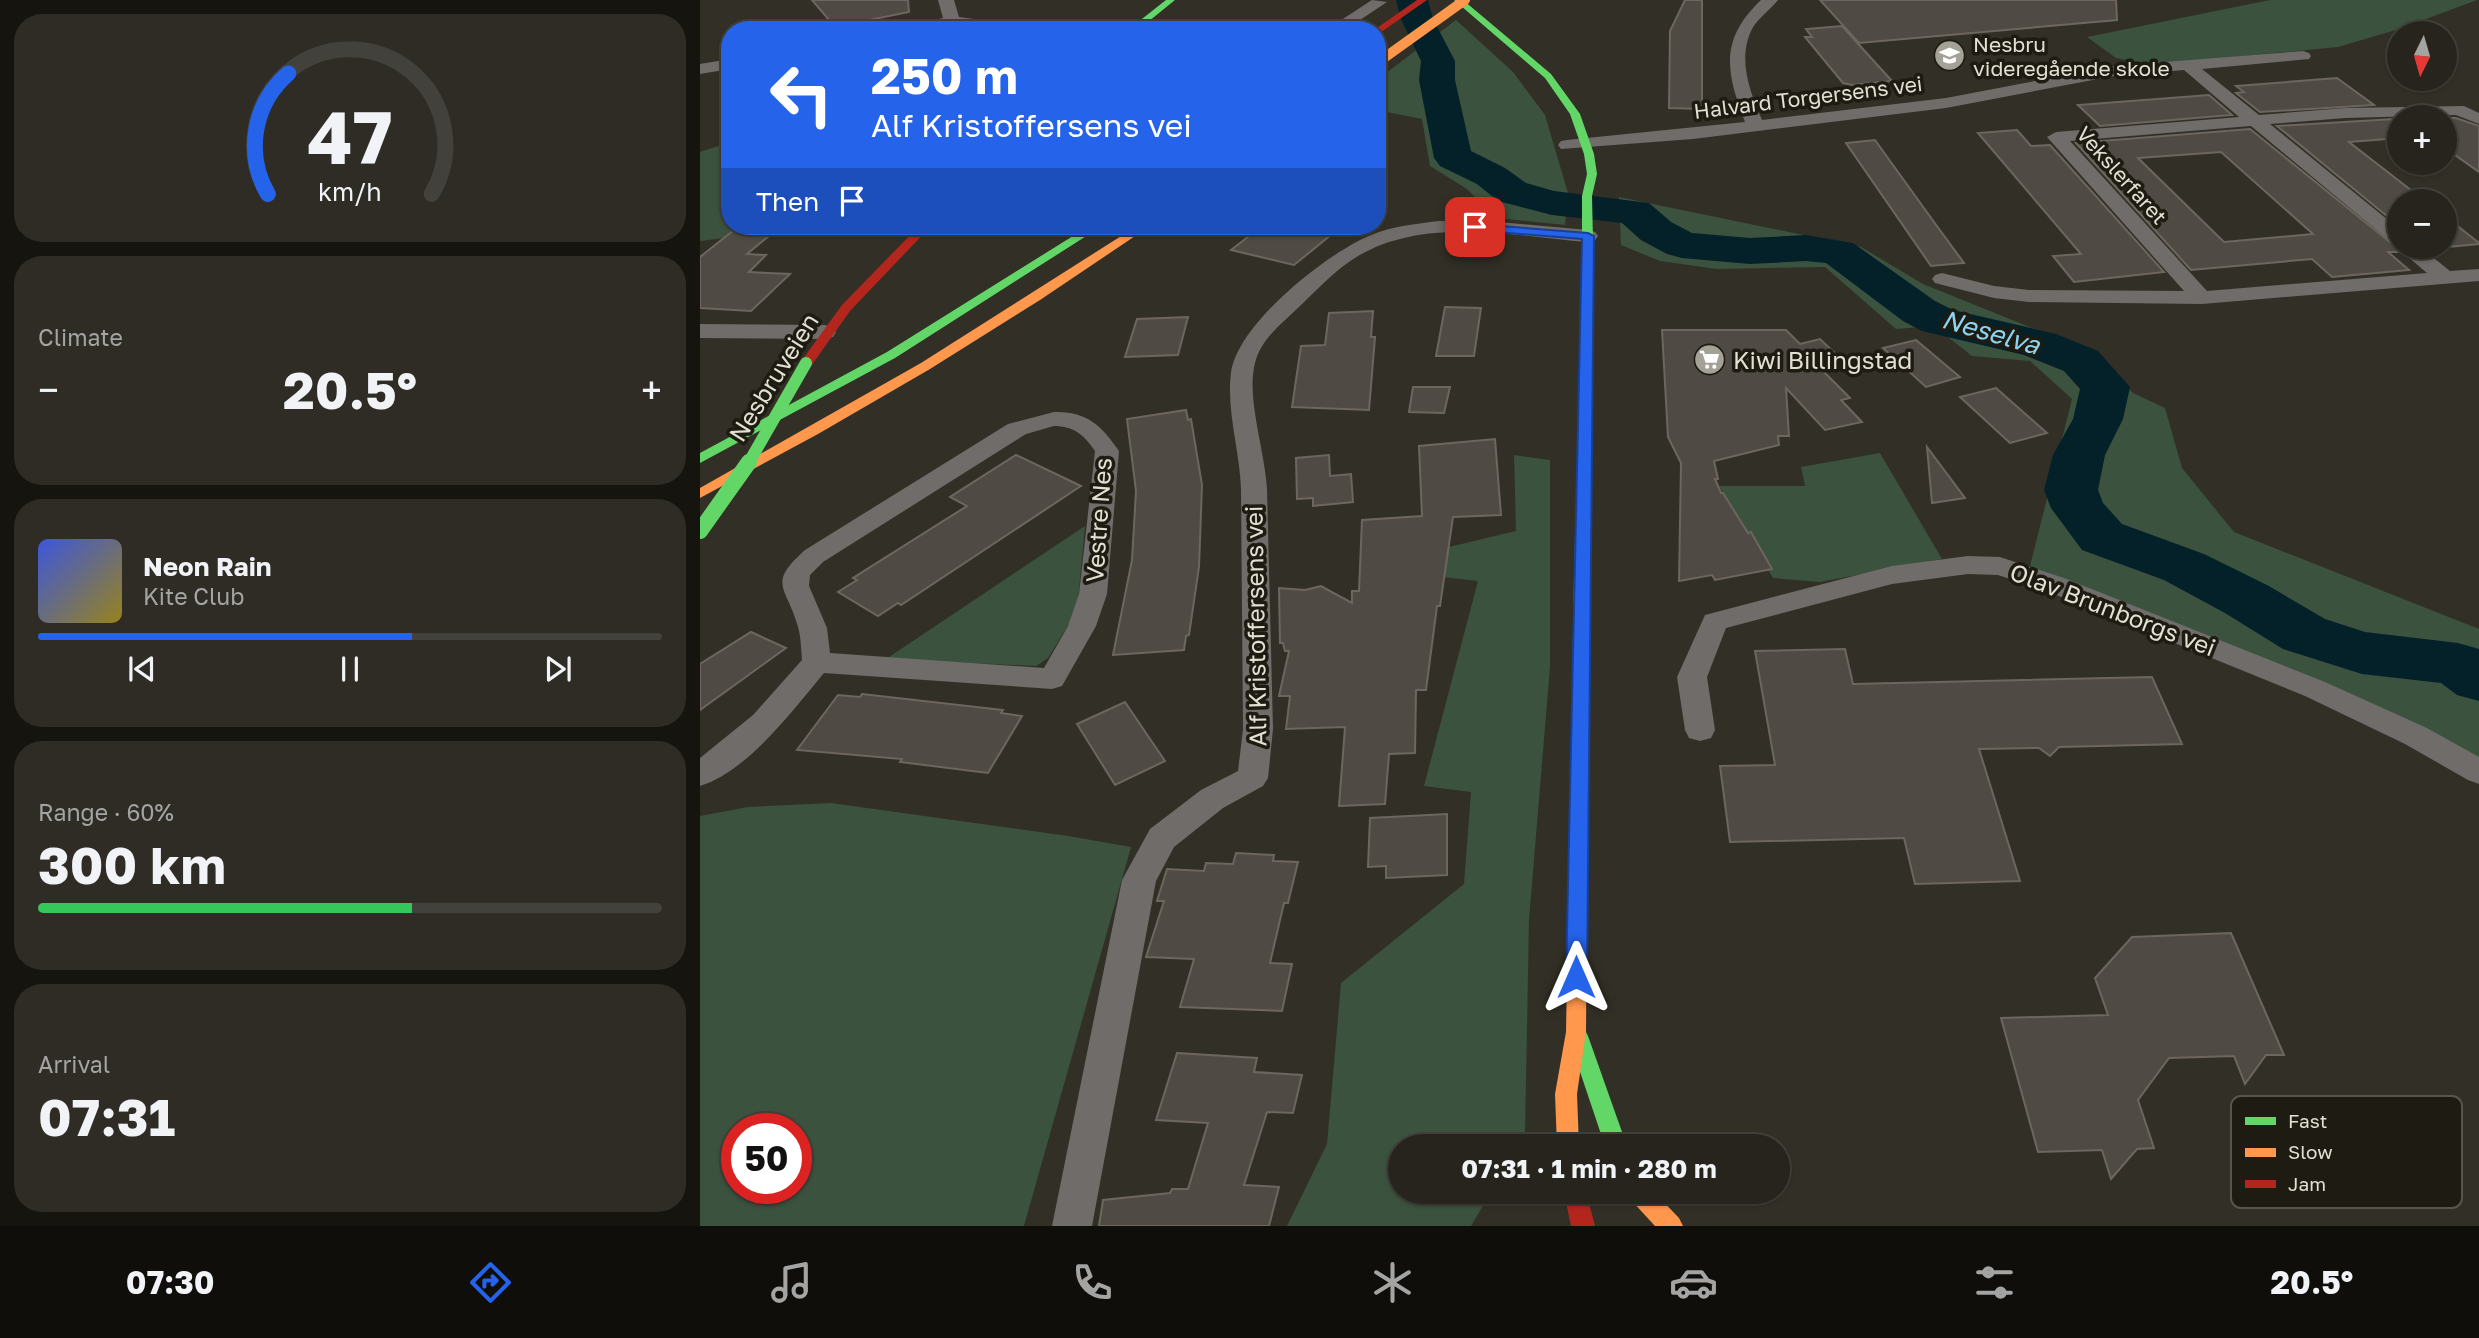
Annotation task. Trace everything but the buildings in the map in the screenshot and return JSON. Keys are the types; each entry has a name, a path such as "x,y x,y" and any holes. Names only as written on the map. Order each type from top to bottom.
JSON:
{"main road":[{"path":"1144,21 1171,0"},
{"path":"1386,26 1423,0"},
{"path":"1458,0 1504,41 1515,45 1538,65 1566,94 1587,144 1592,172 1592,183 1587,196"},
{"path":"1386,57 1465,0"},
{"path":"1504,41 1504,47 1539,85 1563,133 1587,196 1576,1032 1566,1094 1568,1134"},
{"name":"Nesbruveien","path":"700,531 760,443 825,332 917,235"},
{"path":"700,459 891,355 1082,235"},
{"path":"700,494 764,461 924,369 1131,235"},
{"path":"1576,1032 1612,1134"},
{"path":"1578,1204 1583,1226"},
{"path":"1650,1204 1671,1226"}],"street":[{"path":"946,0 952,21"},
{"path":"1755,124 1737,79 1736,61 1743,32 1749,21 1770,0"},
{"path":"1348,21 1379,2"},
{"name":"Halvard Torgersens vei","path":"1563,133 1587,144 1693,134 1755,124 1945,103 2014,92 2104,72 2304,56"},
{"path":"2187,65 2387,229"},
{"path":"700,69 721,66"},
{"path":"2256,120 2438,109 2458,110 2479,119"},
{"name":"Vekslerfaret","path":"2202,298 2056,137 2256,120"},
{"name":"Alf Kristoffersens vei","path":"1072,1226 1139,880 1161,838 1212,799 1252,778 1259,750 1255,664 1253,466 1243,405 1244,363 1251,348 1264,330 1333,264 1356,249 1384,239 1436,228 1588,226"},
{"path":"2423,259 2446,278"},
{"path":"1942,279 1994,292 2029,296 2202,298 2479,275"},
{"path":"700,331 825,332"},
{"name":"Vestre Nes","path":"1041,419 1068,420 1089,428 1107,452 1093,594 1082,626 1052,679 817,662 813,628 795,586 797,572 814,556 1017,429 1041,419"},
{"name":"Olav Brunborgs vei","path":"1700,730 1692,677 1715,622 1892,575 1968,565 2000,566 2054,584 2315,689 2416,736 2479,772"},
{"path":"700,774 731,754 767,722 817,662"}],"green space":[{"path":"2270,0 2477,0 2421,21 2387,21 2387,33 2338,47 2150,65 2116,58 2087,37"},
{"path":"1456,20 1513,72 1545,115 1568,193 1565,225 1469,215 1478,200 1467,189 1430,166 1422,119 1386,112 1386,73"},
{"path":"721,145 721,235 750,235 700,241 700,152"},
{"path":"1619,197 1861,247 1923,284 2027,326 2105,363 2133,393 2165,408 2182,468 2234,532 2479,629 2479,772 2030,566 2072,399 2030,361 1972,356 1934,326 1896,329 1825,267 1717,269 1660,261 1621,245"},
{"path":"1880,453 1942,559 1820,582 1773,578 1719,486 1805,486 1801,467"},
{"path":"1514,455 1550,460 1550,667 1529,920 1525,1133 1388,1134 1388,1204 1484,1204 1471,1226 1287,1226 1327,1144 1341,983 1464,884 1471,792 1424,786 1478,581 1361,568 1516,531"},
{"path":"1085,526 1077,611 1048,658 1036,666 886,659"},
{"path":"831,803 1131,847 1024,1226 700,1226 700,816 748,807"}],"waterway":[{"name":"Neselva","path":"1412,0 1417,19 1438,61 1437,80 1454,158 1491,176 1512,192 1552,203 1634,212 1656,231 1682,245 1750,251 1806,248 1838,252 1919,311 1938,321 2039,344 2081,361 2105,387 2098,419 2079,455 2071,490 2078,508 2102,537 2184,567 2246,599 2304,634 2362,653 2458,664 2479,679"}],"traffic: fast":[{"path":"1144,21 1171,0"},
{"path":"1458,0 1548,76 1575,114 1589,154 1592,174 1587,196 1588,284 1582,576"},
{"path":"700,459 891,355 1082,235"},
{"path":"700,531 744,471 806,363"},
{"path":"1578,1036 1612,1134"}],"traffic: slow":[{"path":"1386,57 1465,0"},
{"path":"700,494 814,432 925,366 1130,235"},
{"path":"1568,1134 1566,1094 1576,1032 1582,576"},
{"path":"1650,1204 1671,1226"}],"traffic: jam":[{"path":"1386,26 1423,0"},
{"path":"806,363 846,308 916,235"},
{"path":"1578,1204 1583,1226"}],"place":[{"name":"Nesbru videregående skole","path":"1950,56"},
{"name":"Kiwi Billingstad","path":"1710,359"}],"route":[{"path":"1475,227 1588,236 1576,977"}]}
